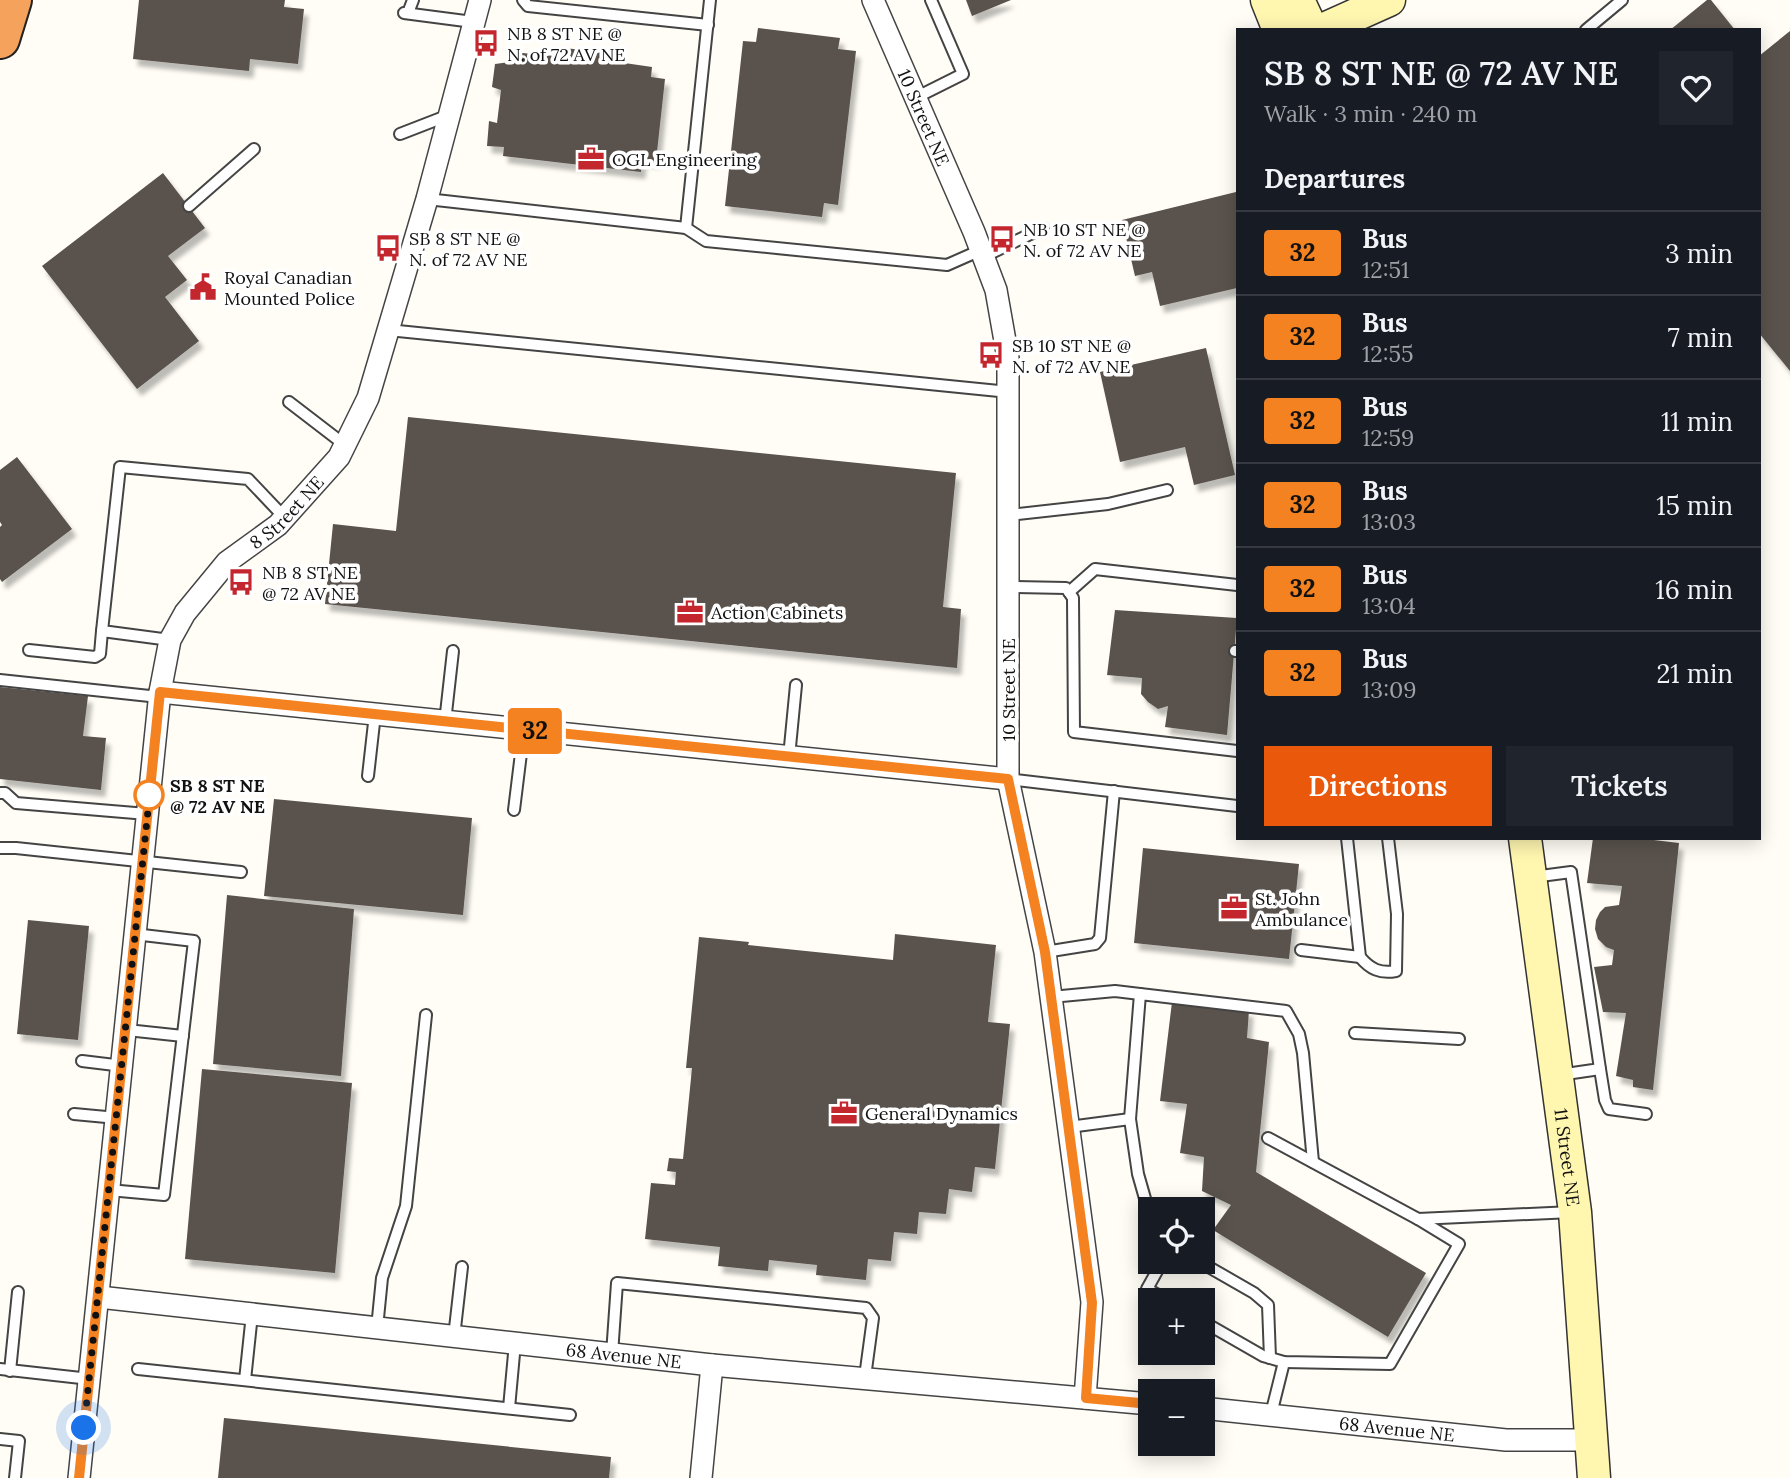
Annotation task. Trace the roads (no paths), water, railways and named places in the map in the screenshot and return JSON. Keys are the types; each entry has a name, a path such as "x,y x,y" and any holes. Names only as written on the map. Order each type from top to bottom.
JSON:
{"highway":[{"path":"0,39 12,0"}],"street":[{"name":"8 Street NE","path":"79,1478 127,1030 142,860 160,695 170,640 185,613 227,562 278,525 339,457 368,398 427,199 480,0"},
{"name":"10 Street NE","path":"873,0 996,290 1008,358 1008,779 1045,952 1092,1303 1086,1398"},
{"path":"1267,0 1278,28"},
{"path":"1298,0 1311,28"},
{"path":"1326,28 1389,0"},
{"path":"1380,28 1384,20 1405,0"},
{"path":"160,695 1008,779"},
{"name":"11 Street NE","path":"1525,840 1575,1212 1594,1478"},
{"name":"68 Avenue NE","path":"99,1297 712,1365 1138,1403"},
{"path":"701,1478 712,1365"},
{"name":"68 Avenue NE","path":"1215,1409 1506,1440 1592,1440"}],"lane":[{"path":"413,0 406,13 473,22"},
{"path":"523,0 528,6 708,25"},
{"path":"686,228 710,0"},
{"path":"915,98 963,74 932,0"},
{"path":"1588,28 1622,0"},
{"path":"400,134 449,115"},
{"path":"189,206 254,149"},
{"path":"427,199 686,228 706,240 947,265 1043,228"},
{"path":"388,330 1009,392"},
{"path":"289,402 345,445"},
{"path":"29,650 95,657 100,654 120,467 248,479 285,518"},
{"path":"1009,515 1108,504 1167,490"},
{"path":"1069,592 1095,569 1236,585"},
{"path":"1009,587 1066,588 1073,598 1074,732 1236,751"},
{"path":"102,631 170,640"},
{"path":"445,722 453,651"},
{"path":"0,680 160,695"},
{"path":"789,757 796,685"},
{"path":"368,776 375,715"},
{"path":"514,810 524,729"},
{"path":"1008,779 1236,806"},
{"path":"1045,952 1094,944 1100,938 1114,792"},
{"path":"0,793 5,793 16,803 147,814"},
{"path":"1347,840 1360,957 1368,967 1385,973 1396,971 1397,914 1388,840"},
{"path":"0,848 142,860 241,872"},
{"path":"1531,877 1571,872 1605,1100 1609,1109 1646,1114"},
{"path":"109,1190 164,1195 194,941 134,934"},
{"path":"1301,950 1360,957"},
{"path":"1051,997 1115,991 1286,1011 1299,1034 1303,1053 1313,1162"},
{"path":"1140,994 1130,1119 1138,1174 1145,1197"},
{"path":"377,1328 382,1278 406,1206 426,1015"},
{"path":"127,1030 183,1036"},
{"path":"1355,1033 1459,1039"},
{"path":"82,1061 123,1066"},
{"path":"1557,1075 1600,1069"},
{"path":"75,1114 117,1118"},
{"path":"1069,1127 1130,1119"},
{"path":"1215,1328 1270,1358 1284,1362 1390,1364 1459,1244 1268,1138"},
{"path":"1418,1219 1575,1212"},
{"path":"454,1337 462,1267"},
{"path":"1215,1271 1254,1293 1268,1305 1270,1358"},
{"path":"612,1353 617,1283 866,1308 873,1318 865,1377"},
{"path":"18,1292 5,1370 90,1379"},
{"path":"245,1380 252,1314"},
{"path":"509,1408 515,1343"},
{"path":"1271,1414 1284,1362"},
{"path":"138,1369 570,1415"},
{"path":"0,1439 19,1441 15,1478"}],"place":[{"name":"NB 8 ST NE @ N. of 72 AV NE","path":"486,43"},
{"name":"OGL Engineering","path":"591,159"},
{"name":"NB 10 ST NE @ N. of 72 AV NE","path":"1002,239"},
{"name":"SB 8 ST NE @ N. of 72 AV NE","path":"388,248"},
{"name":"Royal Canadian Mounted Police","path":"203,287"},
{"name":"SB 10 ST NE @ N. of 72 AV NE","path":"991,355"},
{"name":"NB 8 ST NE @ 72 AV NE","path":"241,582"},
{"name":"Action Cabinets","path":"690,612"},
{"name":"SB 8 ST NE @ 72 AV NE","path":"149,795"},
{"name":"St. John Ambulance","path":"1234,908"},
{"name":"General Dynamics","path":"844,1113"}]}
